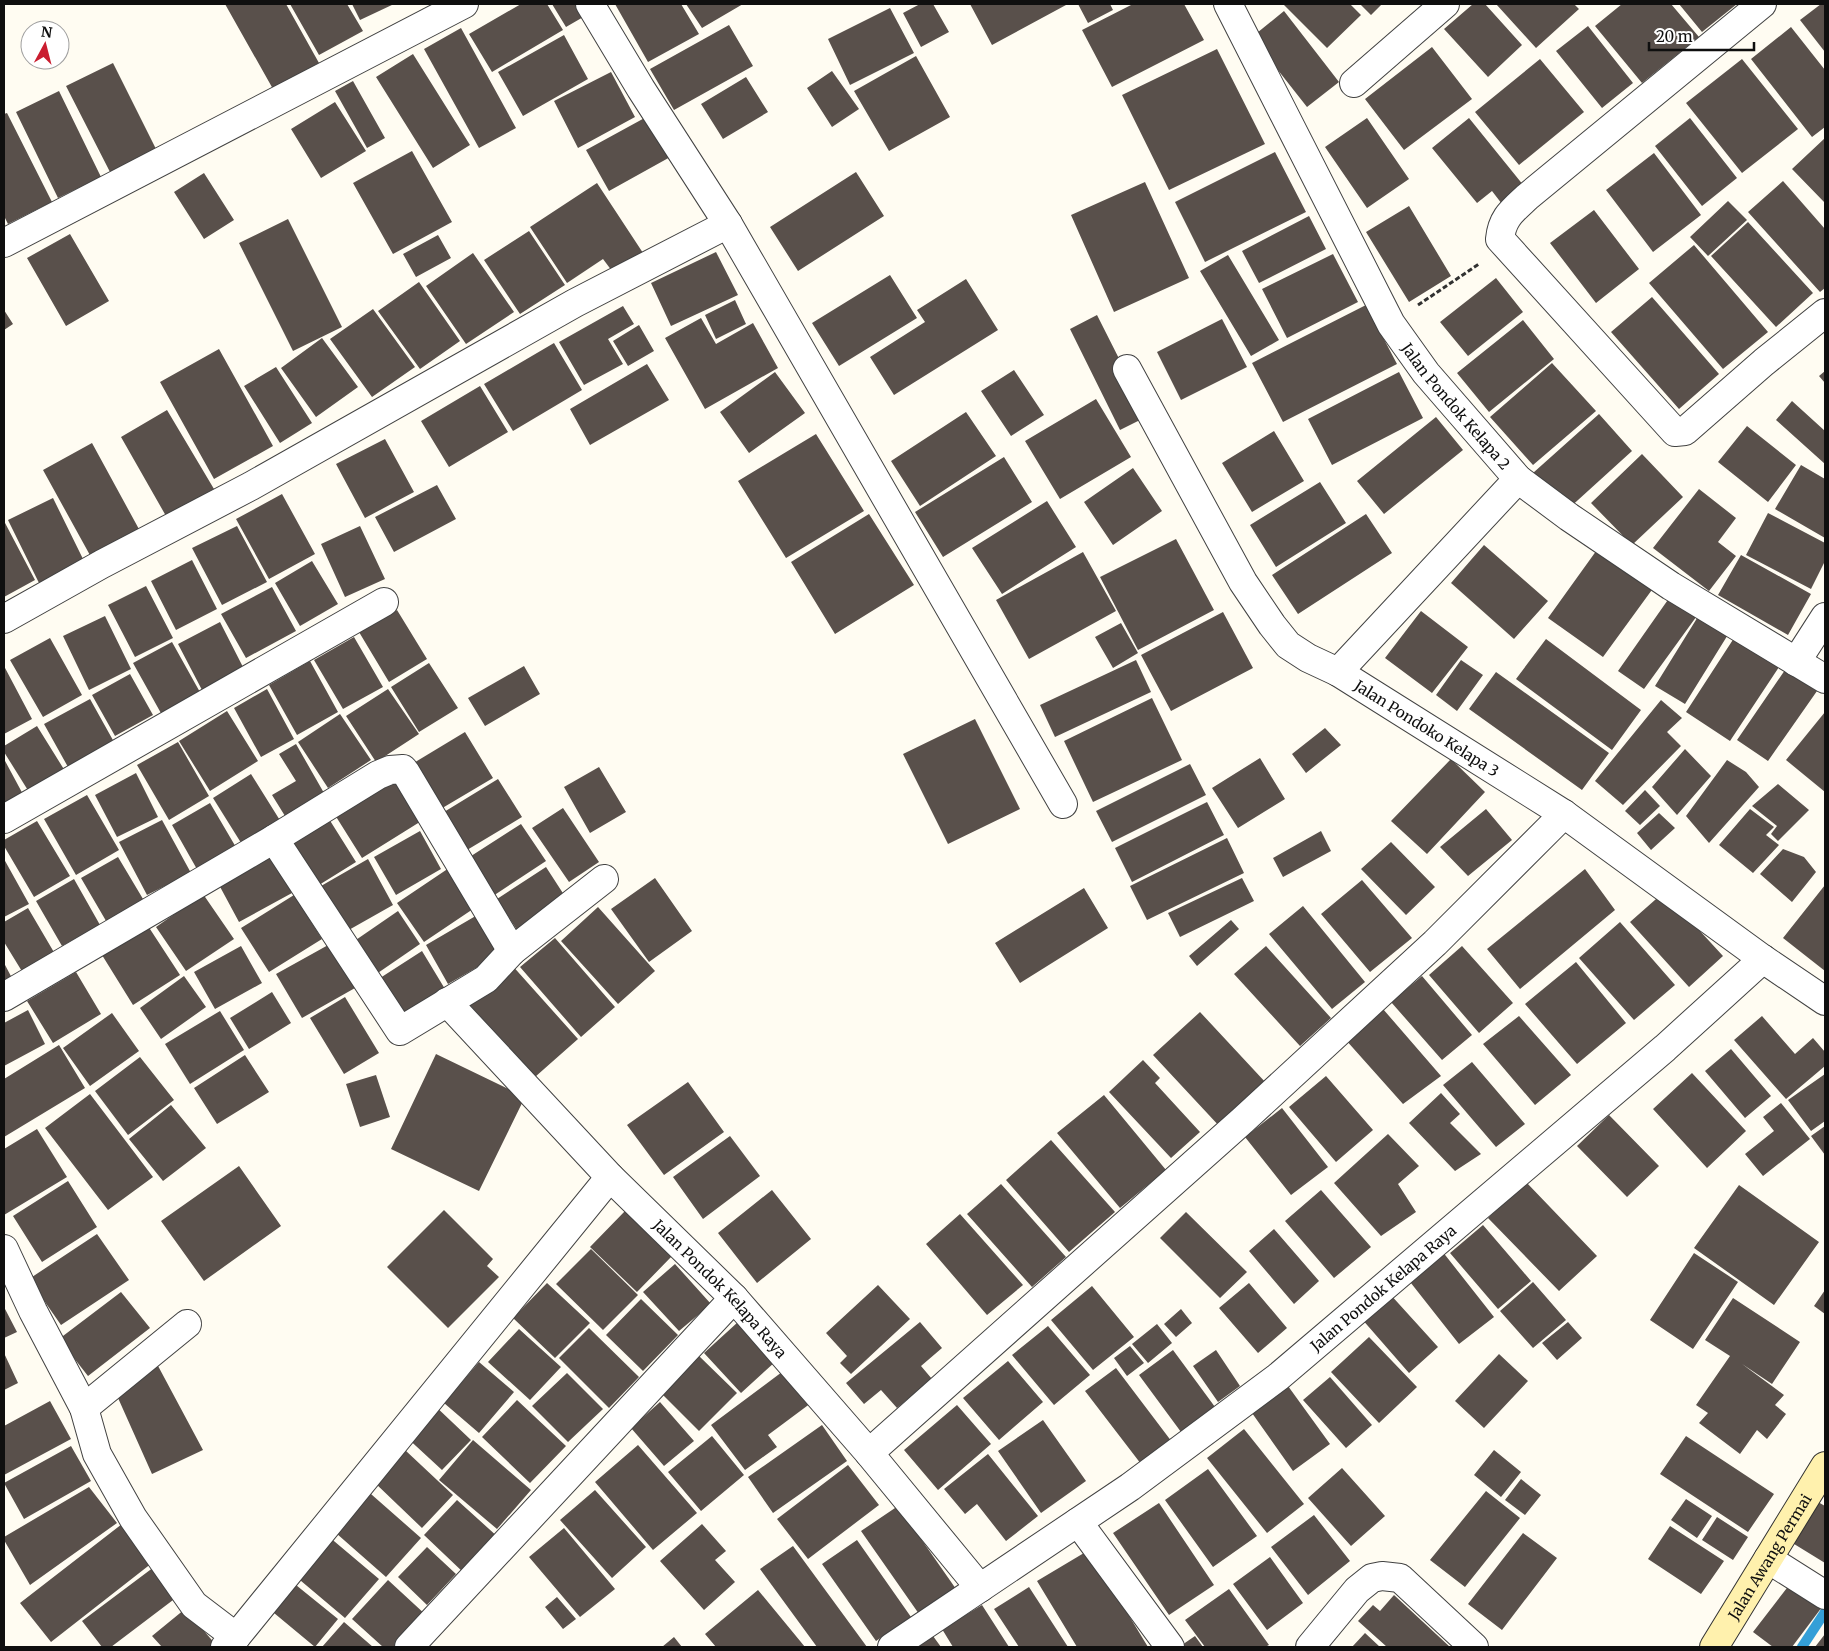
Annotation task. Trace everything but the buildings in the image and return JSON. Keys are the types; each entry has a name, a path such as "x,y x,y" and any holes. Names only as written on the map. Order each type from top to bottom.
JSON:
{"street":[{"path":"4,243 464,4"},
{"path":"590,4 728,224 1063,804"},
{"name":"Jalan Pondok Kelapa 2","path":"1228,4 1391,324 1426,373 1518,479 1568,517 1671,586 1825,679"},
{"path":"1354,83 1445,4"},
{"path":"1762,4 1527,197 1506,218 1501,230 1500,239 1675,432 1685,431 1764,362 1825,313"},
{"path":"4,619 102,564 252,486 575,303 728,224"},
{"name":"Jalan Pondoko Kelapa 3","path":"1127,369 1243,582 1288,645 1308,658 1338,672 1564,814 1825,1001"},
{"path":"1338,672 1518,479"},
{"path":"4,819 384,602"},
{"path":"1796,662 1825,617"},
{"path":"4,997 274,839 378,775 390,770 403,769 512,951"},
{"path":"869,1453 1243,1120 1435,943 1564,814"},
{"path":"274,839 400,1031 486,979 512,951 604,879"},
{"name":"Jalan Pondok Kelapa Raya","path":"892,1647 1130,1487 1278,1377 1665,1048 1764,959"},
{"name":"Jalan Pondok Kelapa Raya","path":"447,1002 610,1177 734,1298 869,1453 980,1588"},
{"path":"4,1249 33,1311 84,1408 97,1454 132,1518 194,1604 231,1642 610,1177"},
{"path":"409,1647 734,1298"},
{"path":"84,1408 187,1324"},
{"name":"Jalan Awang Permai","path":"1714,1647 1825,1466"},
{"path":"1078,1522 1170,1647"},
{"path":"1768,1559 1823,1594"},
{"path":"1310,1647 1357,1590 1372,1578 1382,1576 1400,1578 1474,1647"}],"path":[{"path":"1391,324 1507,246"}],"waterway":[{"path":"1802,1647 1825,1612"}]}
